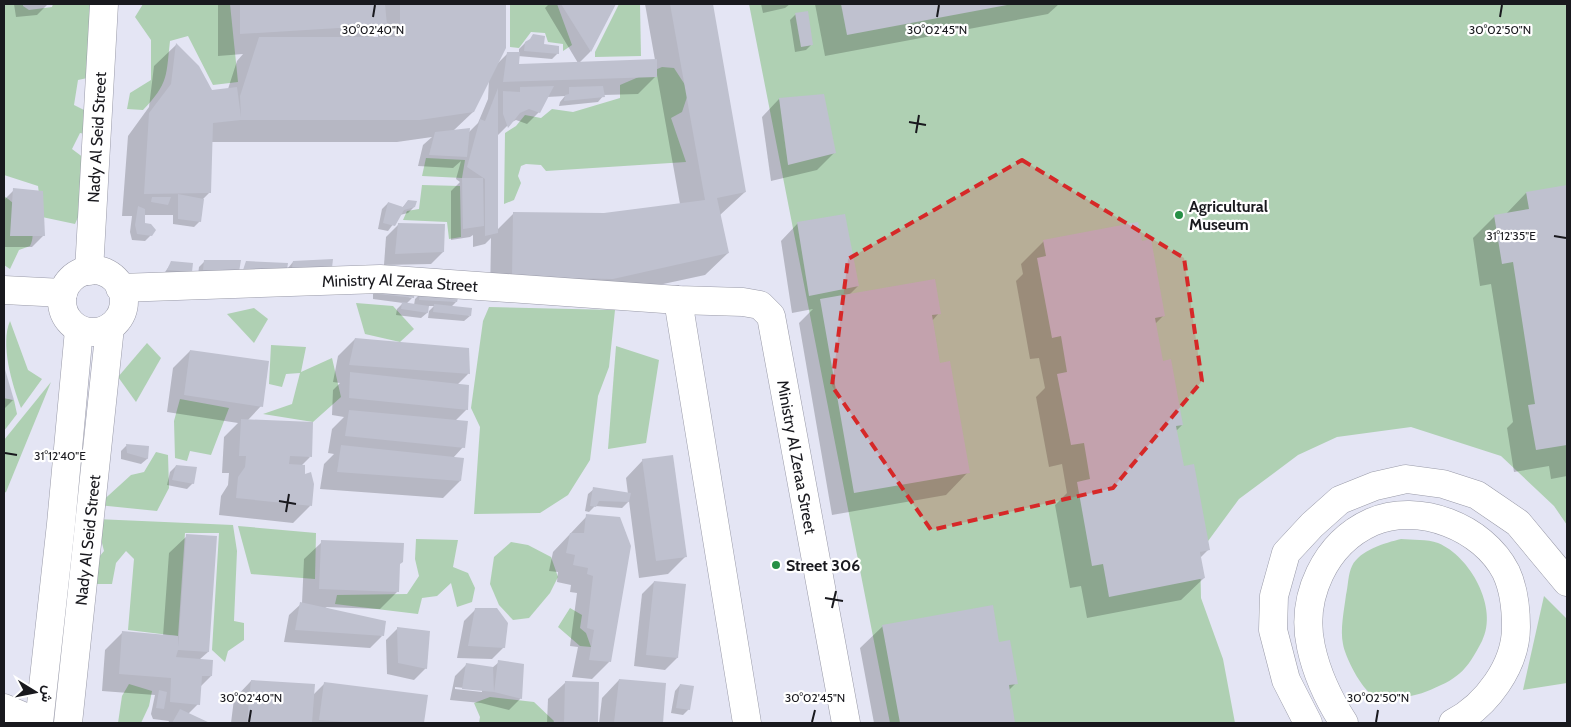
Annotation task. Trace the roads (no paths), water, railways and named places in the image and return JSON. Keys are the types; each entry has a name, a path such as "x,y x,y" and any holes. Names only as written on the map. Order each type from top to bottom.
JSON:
{"main road":[{"name":"Nady Al Seid Street","path":"89,271 104,4"},
{"path":"89,271 108,274 120,288 123,296 121,314 110,327 100,332 79,330 66,318 62,302 63,293 75,276 89,271"},
{"name":"Ministry Al Zeraa Street","path":"120,288 380,279 678,300 743,302 760,305 771,316 846,723"},
{"path":"4,290 63,293"},
{"path":"678,300 747,723"},
{"name":"Nady Al Seid Street","path":"68,723 110,327"},
{"name":"Nady Al Seid Street","path":"39,723 62,524 79,330"},
{"path":"1308,723 1286,680 1273,630 1274,596 1286,553 1312,525 1340,500 1376,486 1406,478 1443,484 1477,495 1518,523 1567,582"},
{"path":"1344,723 1322,683 1310,646 1310,603 1321,569 1338,544 1372,522 1400,515 1432,517 1469,533 1492,552 1506,572 1516,605 1516,637 1500,681 1470,714 1452,723"},
{"path":"62,524 89,526"},
{"path":"4,708 39,723"}],"place":[{"name":"Agricultural Museum","path":"1179,215"},
{"name":"Street 306","path":"776,565"}]}
